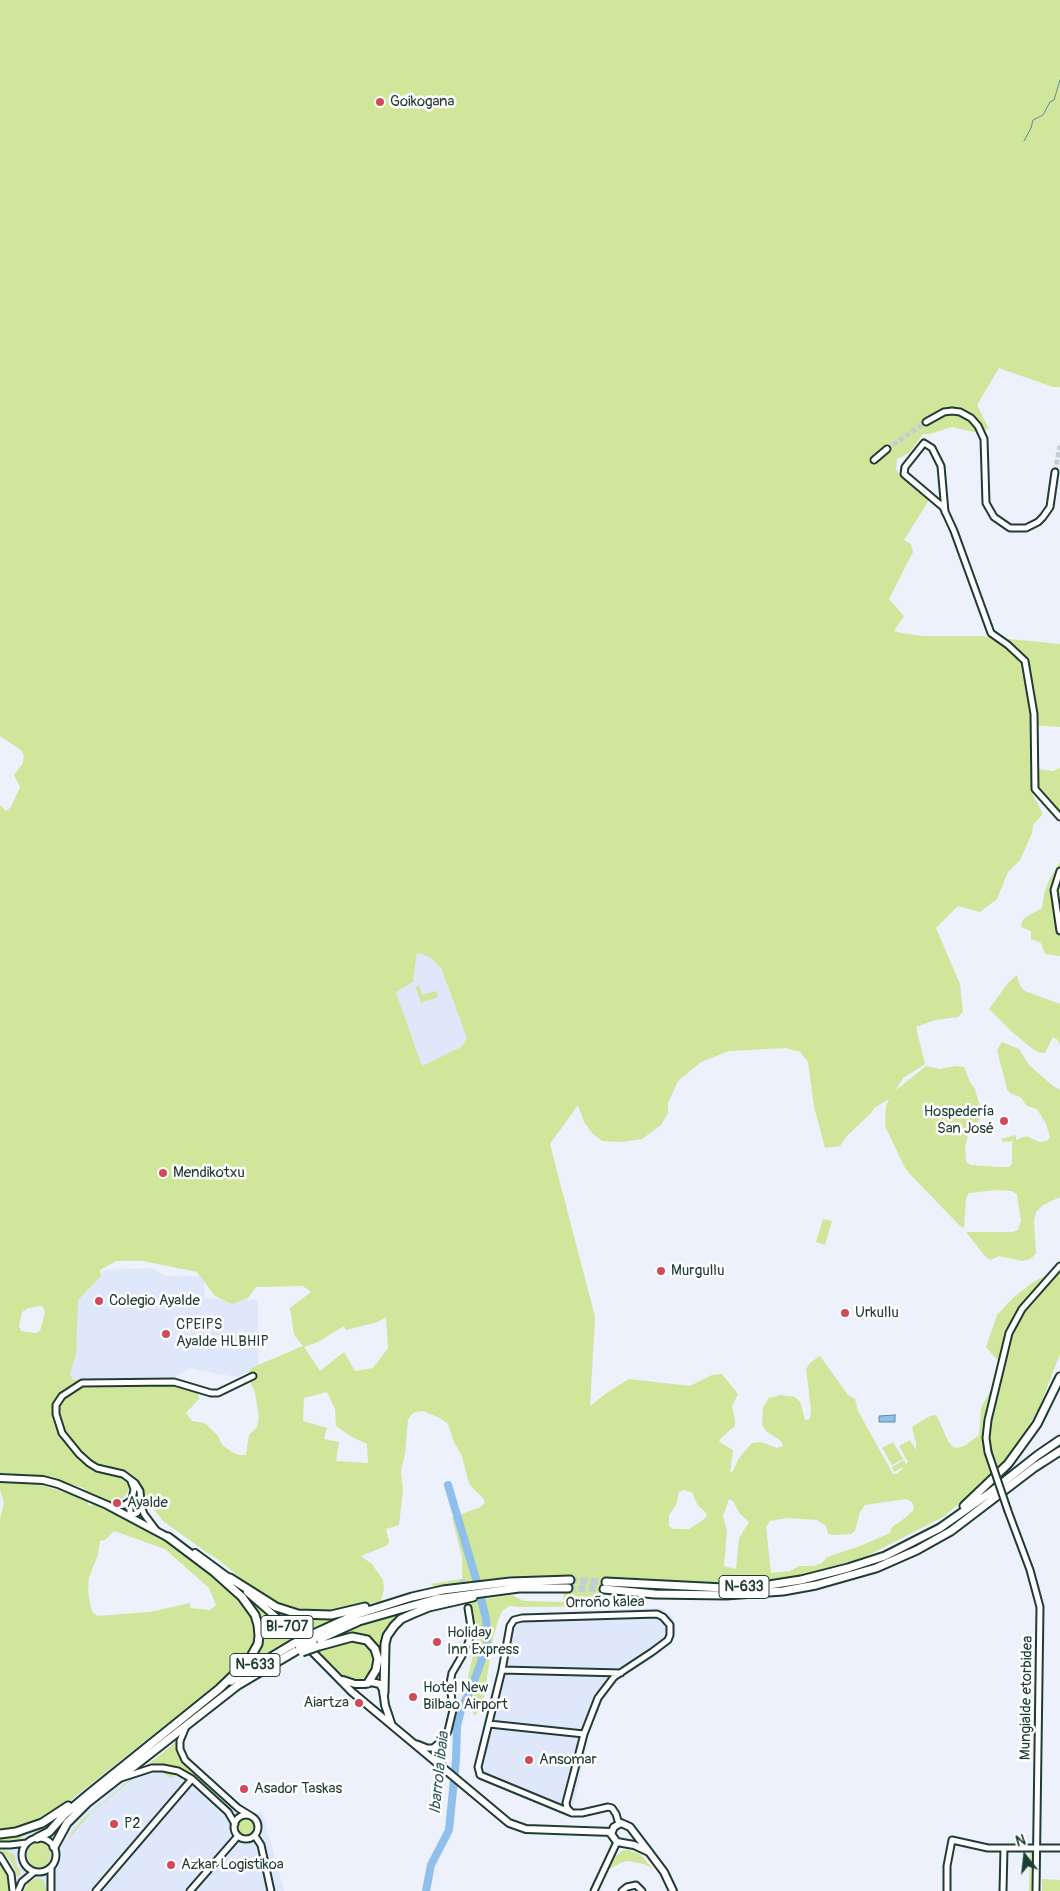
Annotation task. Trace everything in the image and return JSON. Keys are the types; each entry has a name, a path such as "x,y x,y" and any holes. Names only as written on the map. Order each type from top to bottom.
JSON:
{"highway":[{"path":"878,1558 936,1526 972,1500 1008,1464 1037,1424 1060,1377"},
{"name":"N-633","path":"1060,1440 940,1528 885,1556 828,1574 764,1586 724,1588 605,1585 655,1594 726,1596 784,1591 876,1568 934,1541 968,1519 1035,1467 1060,1451"},
{"name":"N-633","path":"841,1578 903,1553 932,1537 950,1526 991,1492"},
{"path":"37,1838 53,1828 65,1814 90,1792 219,1689 254,1652 259,1636 258,1625 255,1615 242,1597 213,1571 168,1537"},
{"path":"230,1578 288,1612 309,1616 331,1615 397,1598 443,1590"},
{"name":"N-633","path":"219,1689 254,1666 298,1648 314,1641 359,1621 436,1599 519,1588 569,1584 510,1582 443,1590 412,1597 355,1615 314,1641"},
{"path":"383,1695 385,1644 387,1636 401,1619 429,1607 519,1588"},
{"path":"298,1648 314,1641 352,1637 367,1640 375,1649 378,1659 376,1670 366,1683"},
{"name":"N-633","path":"191,1721 256,1673 298,1648"},
{"path":"54,1847 62,1830 72,1817 191,1721"},
{"path":"0,1834 23,1830 42,1823 90,1792"}],"main road":[{"name":"BI-707","path":"0,1478 43,1480 111,1507 168,1537 230,1578 268,1610 352,1692 412,1741"},
{"path":"340,1679 354,1684 374,1682 380,1684 392,1724"},
{"path":"366,1683 361,1693 366,1702 377,1703 383,1695"},
{"path":"412,1741 500,1816 520,1828 612,1832"},
{"path":"649,1852 634,1844 617,1842 612,1837 614,1827 619,1824 626,1824 631,1829 649,1852 664,1872 673,1891"},
{"path":"624,1843 631,1839 631,1829"}],"street":[{"path":"926,422 944,412 952,411 960,412 972,418 984,439 986,503 994,517 1010,528 1032,526 1044,517 1050,507 1055,472"},
{"path":"945,512 941,466 932,448 924,443 906,467 904,474 943,507 991,633 1008,645 1024,661 1034,714 1035,789 1060,817"},
{"path":"874,460 887,449"},
{"path":"1060,871 1054,890 1054,901 1060,931"},
{"name":"Mungialde etorbidea","path":"1036,1891 1040,1607 1030,1570 988,1452 986,1438 988,1420 1009,1333 1022,1309 1060,1266"},
{"path":"131,1480 134,1489 130,1516 138,1513 141,1504 138,1487 131,1480 117,1472 97,1468 79,1454 62,1433 57,1421 56,1405 62,1396 82,1383 174,1382 211,1393 218,1392 253,1376"},
{"path":"111,1507 124,1505 135,1499 141,1504 148,1521 156,1530"},
{"path":"412,1741 428,1748 433,1748 438,1745 451,1724 453,1710 450,1683 452,1674 470,1638 471,1627 468,1608"},
{"name":"Orroño kalea","path":"502,1670 510,1626 518,1619 657,1614 663,1617 670,1625 668,1640 614,1677 598,1698 584,1734 566,1802 567,1808 572,1813"},
{"path":"619,1824 614,1811 608,1807 582,1813 572,1813 480,1775 478,1766 502,1670 622,1673"},
{"path":"191,1721 182,1733 180,1741 182,1755 191,1766 238,1808 251,1816 258,1825 255,1836"},
{"path":"489,1724 584,1734"},
{"path":"438,1745 436,1756 452,1775"},
{"path":"118,1779 152,1768 178,1771 192,1780 228,1812 238,1836 244,1839 255,1836"},
{"path":"96,1891 192,1780"},
{"path":"234,1824 242,1816 251,1816"},
{"path":"190,1891 238,1836"},
{"path":"255,1836 262,1845 271,1891"},
{"path":"0,1844 27,1843 37,1838 49,1841 54,1847 56,1856 51,1868 53,1891"},
{"path":"947,1891 948,1861 952,1840 988,1848 1060,1848"},
{"path":"594,1891 617,1842"},
{"path":"27,1843 23,1850 22,1859 26,1867 34,1872"},
{"path":"1003,1891 1004,1848"},
{"path":"0,1856 11,1874 13,1891"},
{"path":"18,1891 22,1882 34,1872 46,1871 51,1868"},
{"path":"622,1891 627,1887 636,1885 642,1891"}],"shaded area":[{"path":"417,953 430,957 441,968 467,1038 461,1047 422,1066 396,991 413,982"},
{"name":"CPEIPS Ayalde HLBHIP","path":"151,1268 166,1276 204,1276 205,1298 258,1300 258,1368 235,1377 189,1368 175,1378 106,1378 81,1380 74,1384 69,1377 77,1299 105,1270"},
{"path":"663,1609 670,1614 675,1622 676,1633 658,1655 622,1678 611,1689 601,1704 589,1734 573,1808 567,1816 480,1779 475,1775 474,1769 496,1680 506,1624 510,1620 522,1614"},
{"path":"116,1764 128,1781 136,1776 156,1771 170,1771 178,1774 183,1780 197,1768 246,1809 254,1814 262,1811 284,1891 0,1891 0,1829 34,1822 55,1812"}],"green space":[{"path":"0,0 1060,0 1060,387 1053,387 999,368 977,405 989,429 974,432 952,427 930,434 923,434 909,453 897,459 896,469 899,474 929,500 904,540 911,544 913,552 889,599 904,616 894,631 901,633 922,636 979,636 1060,644 1060,727 1030,725 1035,745 1036,769 1053,771 1060,768 1060,820 1055,809 1038,795 1032,793 1042,815 1033,825 1032,833 1020,860 1008,872 997,899 980,912 958,906 936,928 960,984 963,1012 958,1017 935,1020 916,1027 925,1064 903,1078 895,1091 926,1066 940,1069 956,1066 964,1067 975,1089 982,1114 968,1135 965,1147 966,1161 970,1165 1009,1167 1012,1164 1012,1143 1014,1141 1003,1142 1001,1139 1016,1135 1016,1140 1026,1136 1039,1142 1047,1141 1050,1137 1046,1124 1037,1109 1027,1106 1020,1097 1010,1093 1007,1089 997,1050 1002,1042 1019,1049 1029,1065 1060,1090 1060,1197 1043,1205 1036,1212 1034,1221 1036,1254 1030,1259 1022,1261 999,1256 990,1260 984,1255 966,1232 1012,1232 1018,1230 1021,1221 1017,1194 1012,1191 997,1190 969,1193 966,1198 964,1228 960,1226 904,1166 885,1126 886,1106 889,1099 874,1108 846,1137 840,1146 825,1148 814,1107 808,1062 800,1052 786,1048 729,1051 701,1062 678,1081 668,1103 668,1113 661,1125 642,1139 622,1142 602,1141 593,1134 584,1122 578,1105 550,1144 595,1317 590,1406 629,1379 690,1386 712,1375 722,1374 738,1394 732,1406 735,1426 719,1442 733,1450 730,1472 733,1471 739,1458 752,1443 761,1442 777,1448 783,1446 781,1441 766,1431 762,1425 763,1407 769,1398 781,1395 795,1397 800,1402 805,1419 810,1419 811,1408 806,1369 810,1363 820,1356 848,1395 855,1399 858,1411 893,1474 897,1474 905,1466 894,1472 892,1467 904,1460 906,1464 908,1462 899,1446 910,1440 916,1450 912,1427 930,1416 937,1416 948,1441 953,1447 958,1448 966,1445 979,1435 981,1408 993,1386 1000,1363 986,1347 997,1315 1014,1297 1032,1283 1048,1274 1060,1273 1060,1354 1039,1408 1013,1453 992,1474 992,1477 943,1517 865,1557 799,1577 742,1584 708,1585 602,1579 601,1606 509,1606 502,1611 498,1621 493,1639 483,1703 475,1716 463,1697 476,1643 477,1630 475,1630 473,1609 470,1608 468,1601 512,1595 524,1601 563,1602 564,1593 569,1593 569,1577 513,1578 511,1576 436,1587 430,1584 462,1579 462,1557 452,1517 479,1508 485,1503 483,1498 469,1484 462,1456 454,1442 448,1424 440,1418 423,1411 413,1413 408,1419 405,1454 401,1471 403,1490 399,1525 386,1529 388,1545 361,1556 372,1564 383,1580 384,1589 381,1601 339,1610 316,1612 296,1610 277,1603 257,1592 219,1560 163,1521 137,1481 132,1483 118,1504 85,1492 84,1488 47,1477 0,1473 0,805 6,811 11,807 20,787 14,775 23,763 24,756 21,750 0,736","holes":["417,953 430,957 441,968 467,1038 461,1047 422,1066 396,992 413,982","116,1261 143,1261 197,1272 215,1296 232,1304 248,1298 256,1287 303,1286 311,1292 290,1308 294,1335 303,1346 251,1368 245,1379 250,1382 255,1392 259,1418 257,1427 249,1435 246,1455 238,1455 222,1445 218,1436 205,1423 192,1421 186,1413 199,1399 198,1394 166,1378 73,1380 70,1374 76,1354 78,1300 101,1276 100,1270","43,1307 45,1312 40,1331 35,1333 21,1331 19,1326 22,1312 28,1308","386,1317 388,1348 373,1368 355,1371 344,1352 320,1371 304,1347 318,1342 344,1326 346,1330 378,1322","327,1392 335,1409 336,1426 367,1444 368,1463 336,1461 339,1442 324,1439 327,1428 303,1421 304,1398","684,1490 692,1492 697,1504 707,1516 689,1529 673,1529 669,1526 669,1515 676,1505 679,1492","729,1499 733,1501 740,1514 749,1522 739,1538 736,1569 724,1566 727,1531 723,1516","906,1499 912,1502 914,1507 913,1511 892,1527 890,1533 827,1557 822,1563 814,1566 799,1566 790,1571 771,1573 766,1527 770,1521 787,1518 817,1520 826,1526 828,1533 832,1535 851,1534 855,1531 860,1512 865,1505"]},
{"path":"1060,862 1060,956 1045,954 1041,943 1031,939 1031,931 1021,927 1022,921 1026,917 1042,908 1049,880"},
{"path":"1017,975 1020,986 1025,991 1060,1004 1060,1045 1058,1040 1053,1037 1045,1053 1034,1050 989,1009 1008,983"},
{"path":"419,985 422,995 436,991 438,997 421,1003 416,987"},
{"path":"823,1219 832,1221 825,1245 816,1242"},
{"path":"893,1442 903,1459 892,1465 882,1448"},
{"path":"0,1481 31,1482 74,1495 88,1502 88,1505 91,1506 92,1503 168,1542 190,1556 247,1606 253,1615 256,1628 253,1649 246,1658 216,1685 68,1802 42,1818 21,1826 0,1829 0,1519 4,1503 0,1490","holes":["114,1531 165,1549 209,1588 216,1605 210,1610 190,1608 190,1603 150,1612 97,1616 92,1611 88,1591 89,1577 98,1555 100,1541 105,1540"]},
{"path":"236,1588 251,1599 293,1638 252,1661 260,1647 262,1628"},
{"path":"267,1603 298,1618 329,1618 351,1613 303,1634"},
{"path":"421,1607 391,1626 381,1681 376,1677 381,1656 379,1648 367,1637 357,1634 343,1635 324,1641 351,1629 403,1611"},
{"path":"354,1640 363,1641 369,1646 375,1656 375,1663 370,1675 357,1681 346,1678 318,1651 327,1646"},
{"path":"177,1741 179,1753 185,1764 216,1791 216,1797 230,1808 235,1817 233,1818 195,1779 184,1772 168,1766 146,1766"},
{"path":"164,1770 178,1774 170,1778 163,1772 154,1772 134,1778 91,1813 71,1836 66,1845 72,1832 83,1819 132,1778 146,1772"},
{"path":"246,1818 252,1821 255,1827 252,1833 246,1836 240,1833 237,1827 240,1821"},
{"path":"53,1822 45,1829 30,1833 18,1840 0,1842 0,1838 27,1833"},
{"path":"39,1843 48,1846 51,1855 48,1864 39,1867 30,1864 27,1855 30,1846"},
{"path":"0,1849 14,1854 17,1866 21,1872 18,1878 12,1863"},
{"path":"623,1850 640,1854 653,1869 644,1864 628,1861 608,1870 615,1857"},
{"path":"1027,1850 1032,1850 1033,1854 1032,1891 1029,1891 1030,1853"},
{"path":"0,1860 8,1874 10,1891 0,1891"},
{"path":"37,1878 43,1879 47,1891 24,1891 28,1883"},
{"path":"1042,1879 1060,1880 1060,1891 1042,1891"}],"water":[{"path":"895,1415 895,1422 879,1422 879,1416"}],"waterway":[{"path":"1024,141 1033,120 1043,115 1050,102 1054,100 1060,80"},
{"name":"Ibarrola ibaia","path":"448,1485 477,1582"},
{"name":"Ibarrola ibaia","path":"426,1891 431,1865 449,1830 456,1760 457,1726 461,1710 487,1645 486,1619 481,1599"}],"tunnel":[{"path":"887,449 926,422"},
{"path":"1055,472 1060,446"},
{"path":"462,1579 468,1608"},
{"path":"570,1580 606,1582"},
{"path":"568,1588 604,1589"}],"place":[{"name":"Goikogana","path":"380,102"},
{"name":"Hospedería San José","path":"1004,1121"},
{"name":"Mendikotxu","path":"163,1173"},
{"name":"Murgullu","path":"661,1271"},
{"name":"Colegio Ayalde","path":"99,1301"},
{"name":"Urkullu","path":"845,1313"},
{"name":"CPEIPS Ayalde HLBHIP","path":"166,1334"},
{"name":"Ayalde","path":"117,1503"},
{"name":"Holiday Inn Express","path":"437,1642"},
{"name":"Hotel New Bilbao Airport","path":"413,1697"},
{"name":"Aiartza","path":"359,1703"},
{"name":"Ansomar","path":"529,1760"},
{"name":"Asador Taskas","path":"244,1789"},
{"name":"P2","path":"114,1824"},
{"name":"Azkar Logistikoa","path":"171,1865"}]}
